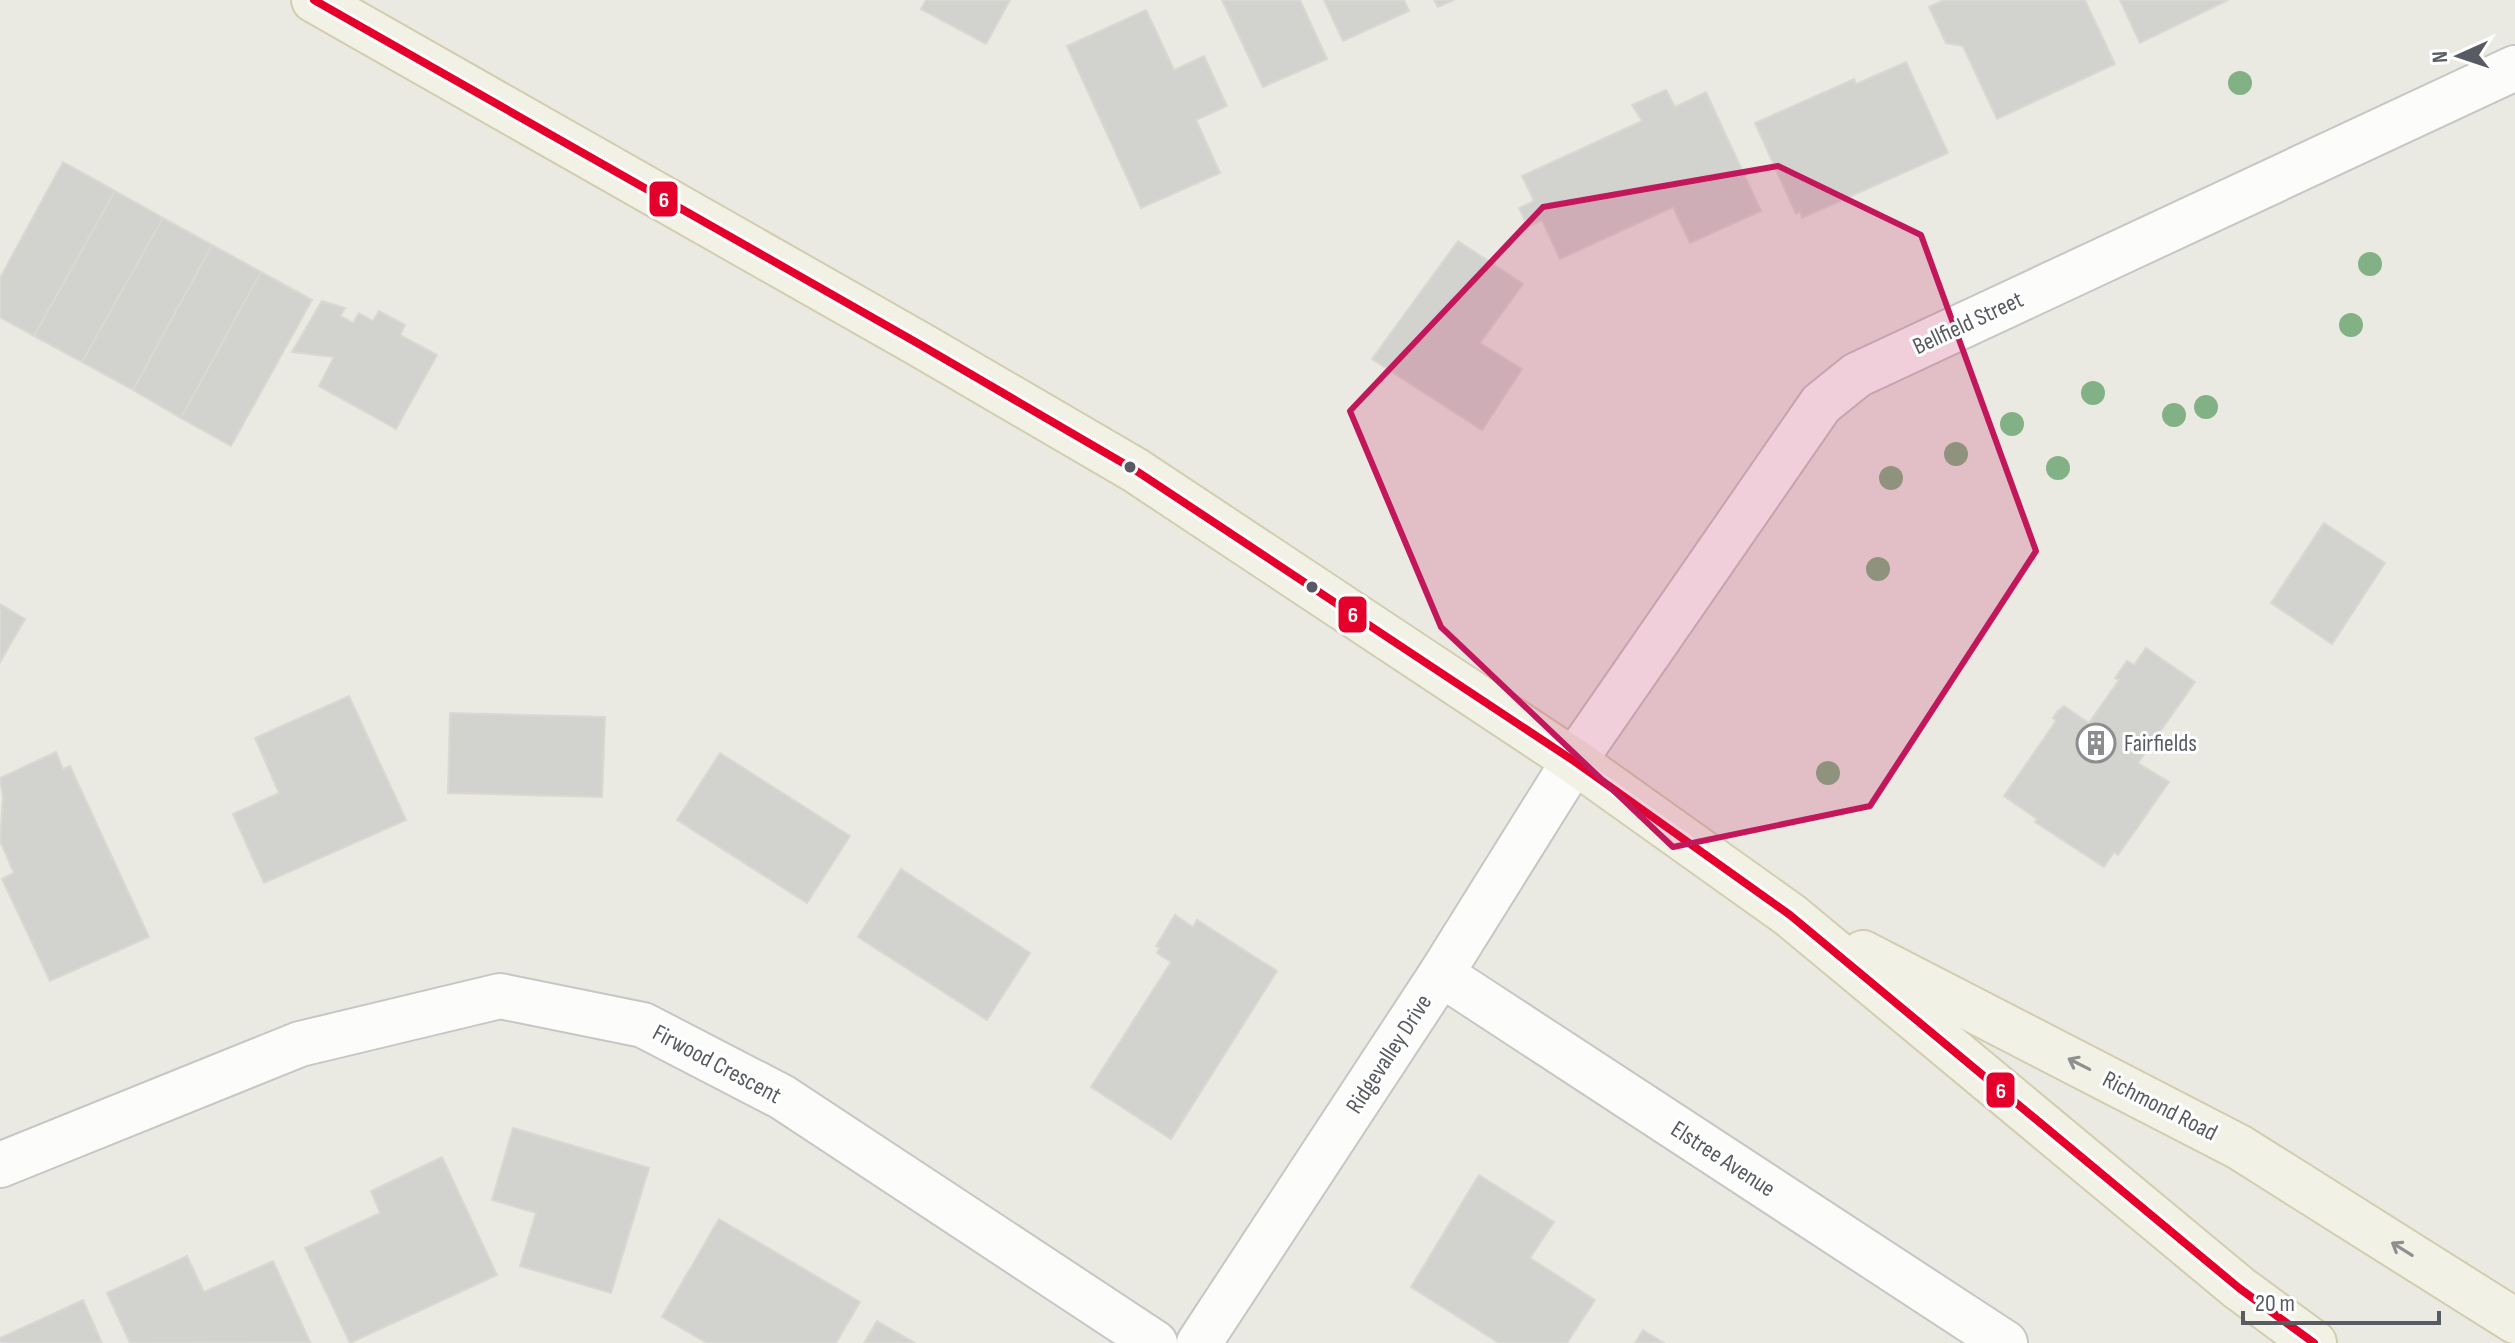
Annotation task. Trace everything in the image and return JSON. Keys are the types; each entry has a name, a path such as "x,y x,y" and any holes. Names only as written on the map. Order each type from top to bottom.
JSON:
{"main road":[{"name":"Richmond Road","path":"314,0 1135,470 1574,761 1790,915 2239,1288 2314,1343"},
{"name":"Richmond Road","path":"1790,915 2239,1147 2515,1321"}],"street":[{"name":"Bellfield Street","path":"1574,761 1821,404 1857,375 2515,68"},
{"name":"Ridgevalley Drive","path":"1199,1343 1441,974 1574,761"},
{"name":"Elstree Avenue","path":"1441,974 2005,1343"},
{"name":"Firwood Crescent","path":"0,1165 300,1044 500,996 643,1025 768,1090 1155,1343"}],"highlighted area":[{"path":"1778,166 1921,235 2036,551 1870,806 1673,847 1441,627 1350,411 1543,207"}],"building":[{"path":"926,0 1010,0 986,44 921,9"},
{"path":"1222,0 1300,0 1327,59 1263,87"},
{"path":"1324,0 1404,0 1409,11 1343,41"},
{"path":"1434,0 1454,0 1438,7"},
{"path":"1944,0 2085,0 2115,64 1997,119 1963,46 1946,43 1929,7"},
{"path":"2120,0 2228,0 2140,43"},
{"path":"1146,10 1174,70 1204,56 1227,106 1196,120 1220,173 1141,208 1067,46"},
{"path":"1906,62 1948,153 1802,218 1800,212 1796,214 1755,123 1854,79 1856,84"},
{"path":"1666,90 1675,107 1706,92 1761,211 1690,243 1673,207 1560,259 1542,220 1528,227 1519,208 1534,201 1522,176 1642,121 1632,105"},
{"path":"63,162 115,191 34,336 0,317 0,278"},
{"path":"115,191 163,218 82,362 34,336"},
{"path":"163,218 212,245 133,390 82,362"},
{"path":"1458,241 1523,284 1480,343 1522,369 1482,430 1372,359"},
{"path":"212,245 261,272 181,418 133,390"},
{"path":"261,272 312,300 231,446 181,418"},
{"path":"322,301 345,308 340,316 353,323 359,313 373,321 379,311 405,325 400,335 437,355 396,429 319,386 334,357 292,352"},
{"path":"2324,523 2385,563 2332,644 2271,603"},
{"path":"0,604 25,619 0,662"},
{"name":"Fairfields","path":"2146,648 2195,682 2138,763 2169,782 2118,855 2114,852 2104,867 2035,822 2037,819 2004,796 2056,721 2053,718 2057,712 2064,706 2089,723 2119,680 2115,678 2127,661 2134,665"},
{"path":"349,696 406,820 264,883 233,814 279,793 255,738"},
{"path":"450,713 605,717 602,797 448,793"},
{"path":"56,752 63,769 70,766 149,937 50,981 2,879 14,873 0,841 3,797 0,778"},
{"path":"720,753 850,836 807,903 677,820"},
{"path":"901,869 1030,953 987,1020 858,937"},
{"path":"1175,915 1193,927 1197,920 1277,971 1171,1139 1091,1087 1171,962 1157,953 1160,948 1156,946"},
{"path":"513,1128 649,1168 611,1293 520,1266 536,1213 492,1200"},
{"path":"442,1157 497,1275 350,1343 305,1248 380,1213 371,1191"},
{"path":"1479,1175 1554,1222 1530,1258 1595,1300 1567,1343 1499,1343 1411,1287"},
{"path":"719,1219 860,1302 836,1343 707,1343 662,1317"},
{"path":"187,1256 204,1292 273,1261 310,1342 130,1343 107,1293"},
{"path":"83,1300 102,1343 0,1343 0,1338"},
{"path":"877,1321 915,1343 864,1343"},
{"path":"1643,1330 1664,1343 1635,1343"}],"transit line":[{"name":"6","path":"314,0 1135,470 1574,761 1790,915 2239,1288 2314,1343"}],"place":[{"name":"Fairfields","path":"2096,743"}]}
